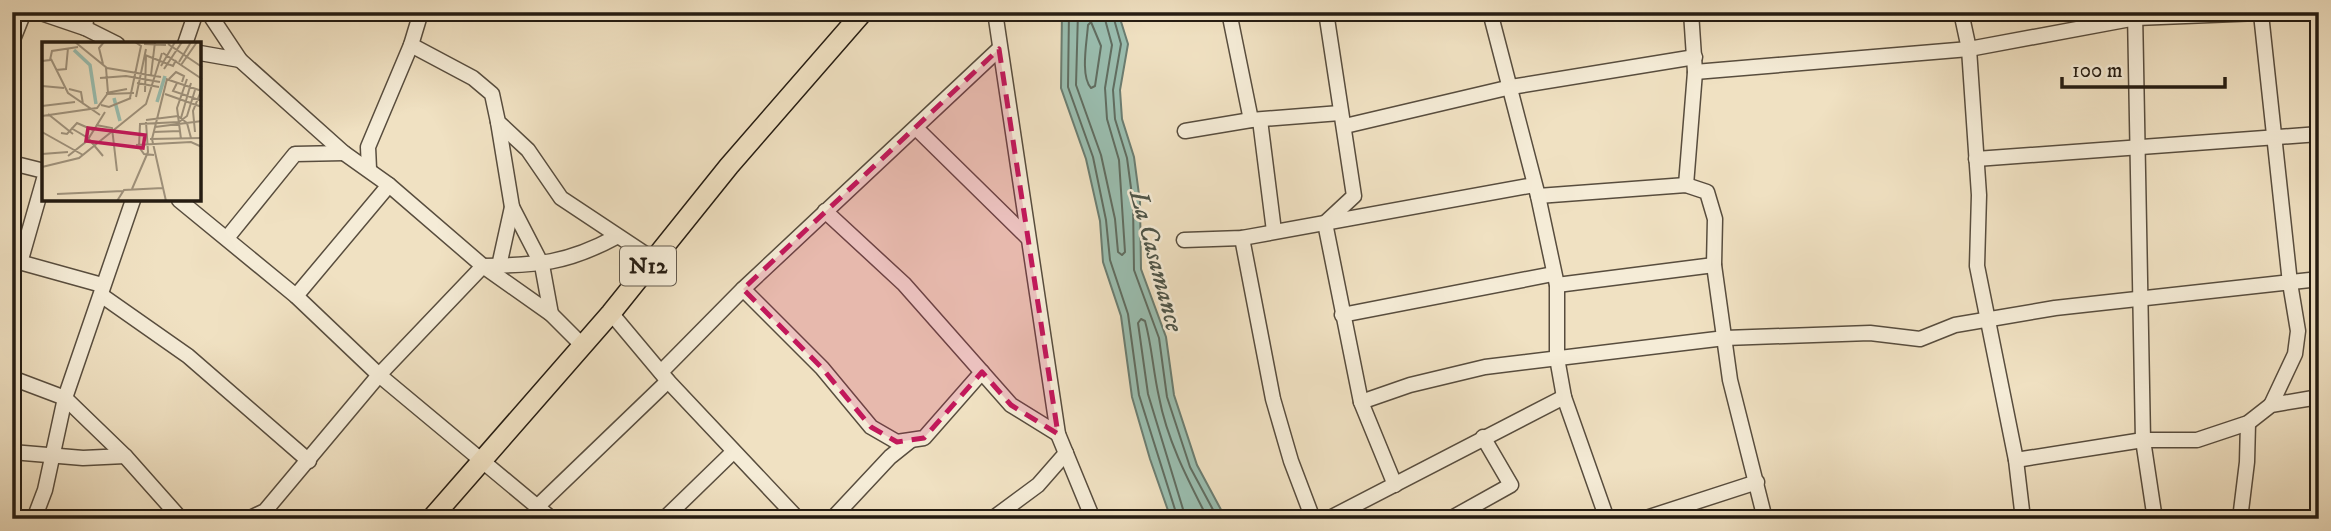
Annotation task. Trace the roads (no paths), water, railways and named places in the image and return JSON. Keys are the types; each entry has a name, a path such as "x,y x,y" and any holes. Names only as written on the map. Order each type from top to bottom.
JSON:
{"main road":[{"name":"N12","path":"431,519 611,313 653,259 863,12"}],"street":[{"path":"12,42 24,12"},
{"path":"38,12 85,28 97,40"},
{"path":"85,28 87,12"},
{"path":"186,42 196,12"},
{"path":"208,12 240,60 344,153 389,185 483,266 551,314 582,345"},
{"path":"369,169 368,147 411,45 421,12"},
{"path":"995,12 1058,434 1093,519"},
{"path":"1229,12 1255,120 1274,232"},
{"path":"1686,185 1695,65 1691,12"},
{"path":"1961,12 1969,49 1979,195 1977,266 2016,460 2023,519"},
{"path":"1185,131 1255,120 1343,120 1511,87 1695,65 1969,49 2135,15 2284,12"},
{"path":"1493,13 1555,280 1557,358 1564,397 1607,519"},
{"path":"1325,223 1354,196 1332,14"},
{"path":"2016,460 2143,440 2197,440 2248,423 2271,405 2295,354 2298,331 2290,283 2261,14"},
{"path":"2135,15 2143,440 2154,513 2161,519"},
{"path":"411,45 472,78 492,94 512,207 542,265 551,314"},
{"path":"539,505 664,377 743,289 999,49"},
{"path":"201,53 240,60"},
{"path":"498,122 528,150 561,198 616,237 653,259"},
{"path":"916,128 1027,237"},
{"path":"1976,159 2319,135"},
{"path":"227,239 295,154 344,153"},
{"path":"12,163 42,170"},
{"path":"42,185 16,262 102,290 188,356 309,461"},
{"path":"296,296 389,185"},
{"path":"1184,240 1242,238 1536,190 1686,185 1707,192 1715,219 1713,265 1730,380 1765,519"},
{"path":"34,519 54,456 65,398 132,201"},
{"path":"180,201 296,296 379,375 539,505 552,519"},
{"path":"499,266 512,207"},
{"path":"825,211 904,284 1011,405 1058,434"},
{"path":"1325,223 1361,402 1395,485"},
{"path":"248,519 265,511 379,375 483,266 542,265 583,255 616,237"},
{"path":"1242,238 1273,399 1291,461 1313,519"},
{"path":"1342,315 1555,280 1713,265"},
{"path":"1361,402 1410,385 1485,367 1725,338 1870,333 1920,339 1955,325 2055,308 2141,301 2319,279"},
{"path":"743,289 822,368 871,427 897,442 924,438 982,372"},
{"path":"611,313 664,377 798,519"},
{"path":"12,378 65,398 125,456 181,519"},
{"path":"1328,519 1564,397"},
{"path":"2271,405 2319,397"},
{"path":"2240,519 2247,463 2248,423"},
{"path":"1450,519 1511,485 1483,437"},
{"path":"832,519 890,457 912,440"},
{"path":"12,452 54,456 125,456"},
{"path":"664,519 733,452"},
{"path":"992,519 1038,485 1066,453"},
{"path":"1643,519 1757,482"}],"water":[{"path":"1062,12 1118,12 1128,44 1120,90 1122,119 1134,157 1140,202 1141,269 1166,337 1174,395 1197,465 1226,519 1171,519 1150,459 1132,397 1121,316 1103,262 1100,221 1086,159 1061,88"}],"water label":[{"name":"La Casamance","path":"1156,261"}]}
